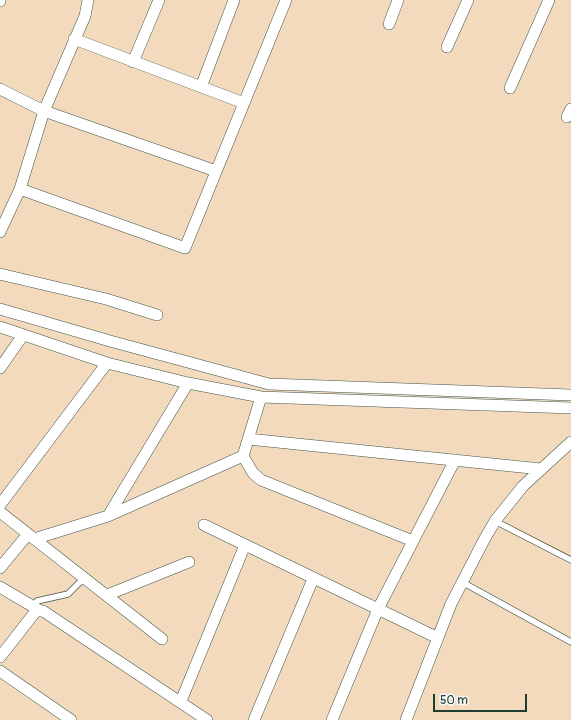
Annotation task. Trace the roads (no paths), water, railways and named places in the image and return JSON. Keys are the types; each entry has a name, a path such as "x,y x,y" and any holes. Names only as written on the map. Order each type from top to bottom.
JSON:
{"street":[{"path":"0,232 20,189 44,111 84,16 88,0"},
{"path":"134,62 159,0"},
{"path":"201,87 234,0"},
{"path":"20,189 185,248 286,0"},
{"path":"389,24 398,0"},
{"path":"447,47 468,0"},
{"path":"510,88 549,0"},
{"path":"74,39 244,103"},
{"path":"0,89 44,111 216,171"},
{"path":"0,274 106,299 157,315"},
{"path":"0,309 110,341 269,384 571,395"},
{"path":"0,327 107,363 188,383 261,397 571,408"},
{"path":"0,368 23,335"},
{"path":"107,363 0,512 162,639"},
{"path":"108,516 188,383"},
{"path":"261,397 243,456 253,473 261,480 413,541"},
{"path":"248,439 541,469"},
{"path":"406,720 451,604 495,521 522,486 571,442"},
{"path":"0,568 31,536 108,516 243,456"},
{"path":"332,720 378,609 455,460"},
{"path":"204,525 313,579 438,638"},
{"path":"180,701 245,545"},
{"path":"107,596 190,562"},
{"path":"254,720 313,579"},
{"path":"0,587 36,608 207,720"},
{"path":"0,658 36,611 36,608"},
{"path":"0,671 71,720"}],"lane":[{"path":"495,521 571,560"},
{"path":"36,608 36,601 68,594 84,578"},
{"path":"462,582 571,642"}]}
